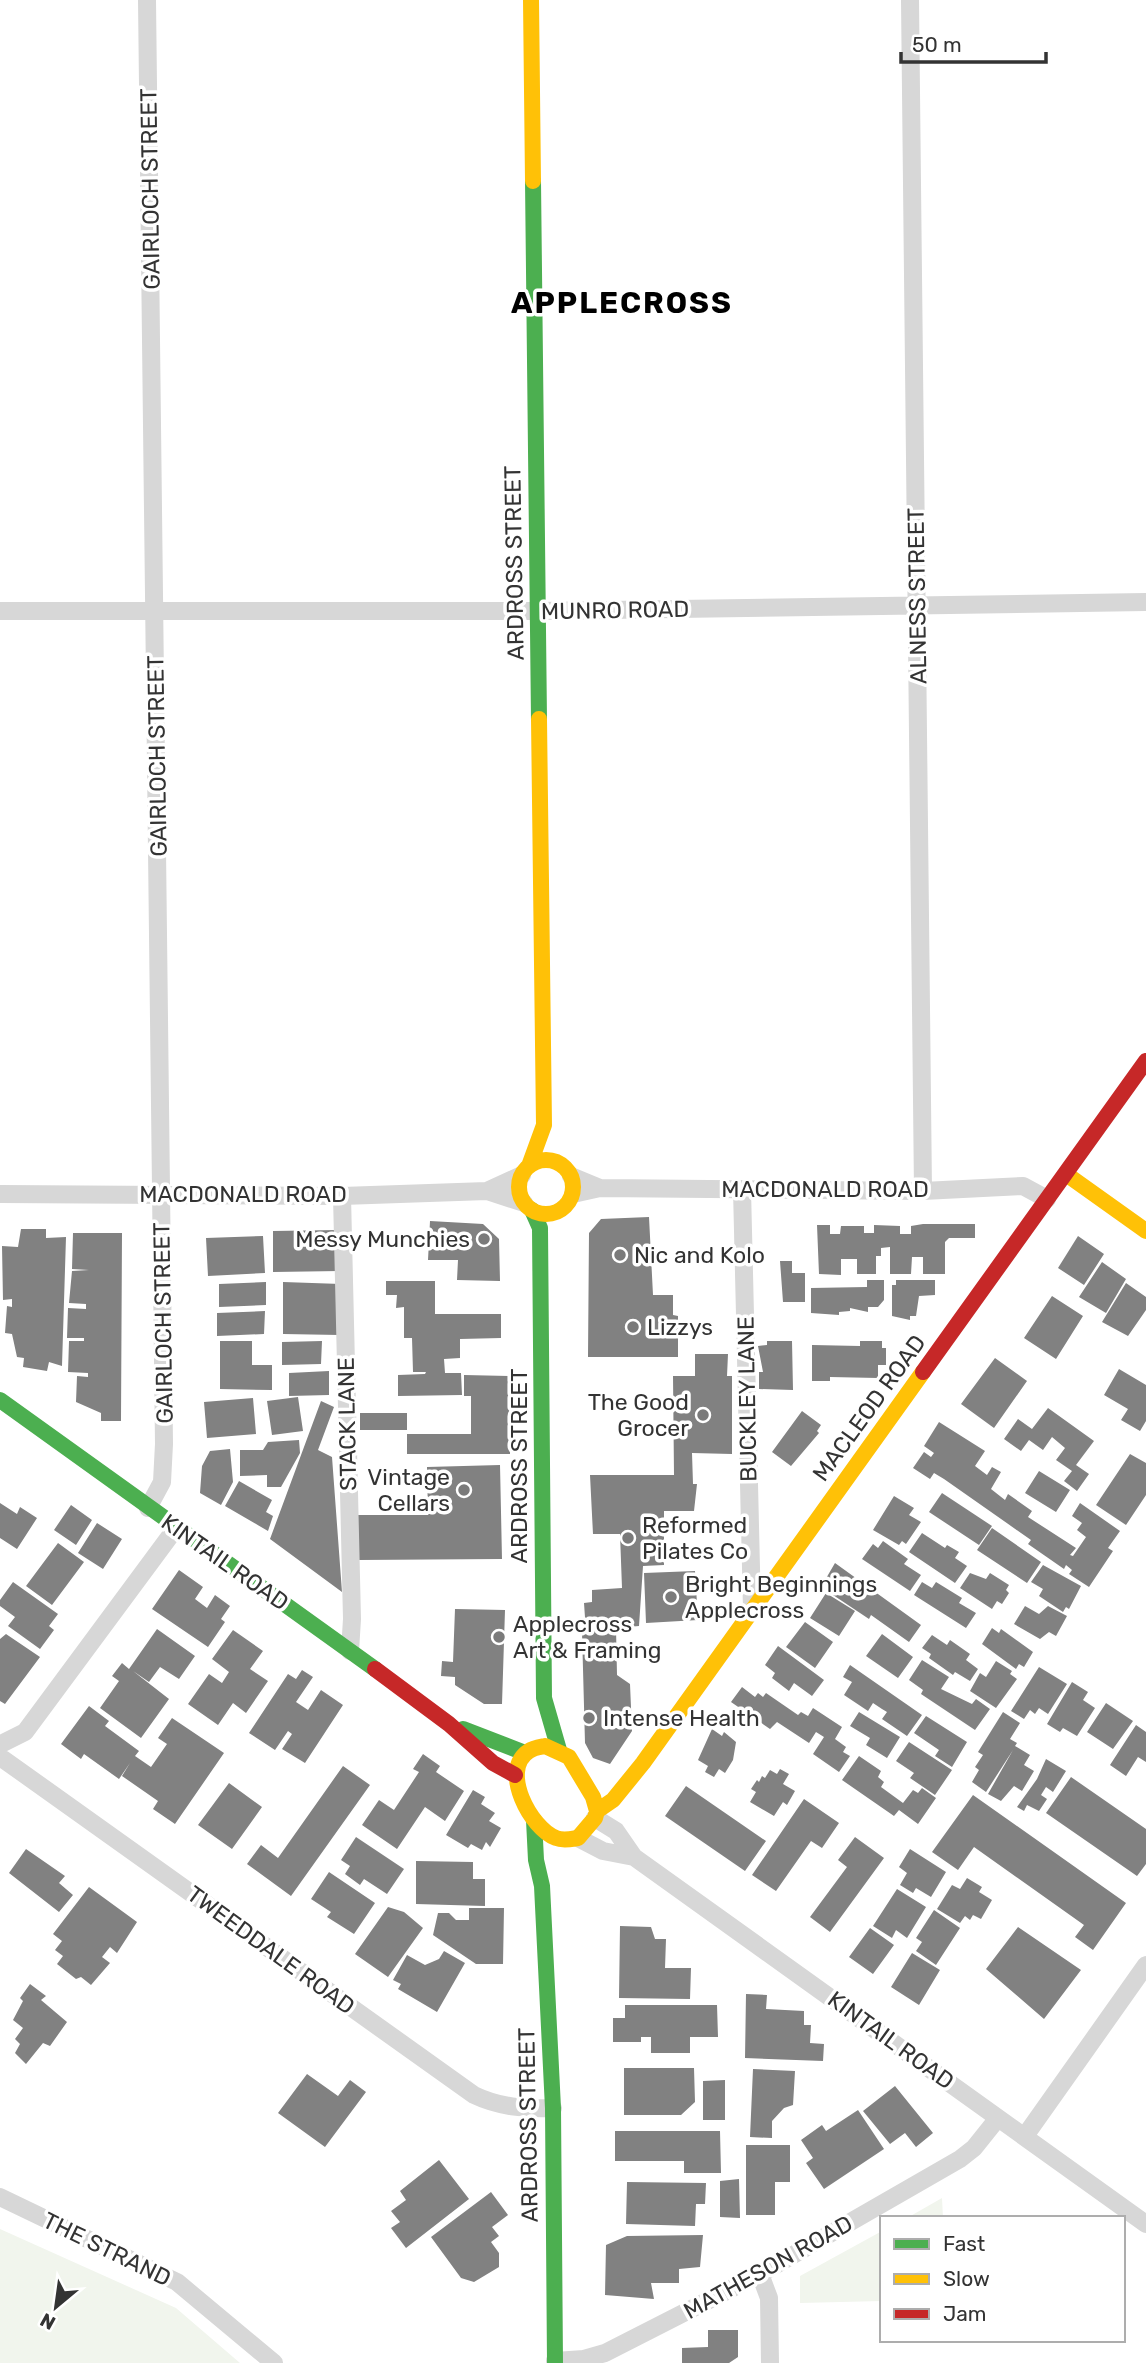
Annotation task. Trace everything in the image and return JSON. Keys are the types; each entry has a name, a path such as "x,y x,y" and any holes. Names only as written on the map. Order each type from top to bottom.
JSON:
{"street":[{"name":"GAIRLOCH STREET","path":"147,0 164,1444 162,1482 148,1508"},
{"name":"ARDROSS STREET","path":"525,1171 544,1125 531,0"},
{"name":"ALNESS STREET","path":"910,0 923,1191"},
{"name":"MUNRO ROAD","path":"0,611 537,611 1146,602"},
{"name":"MACLEOD ROAD","path":"596,1814 613,1800 643,1763 1146,1061"},
{"name":"ARDROSS STREET","path":"544,1125 568,1172"},
{"path":"540,1228 569,1203 573,1194 568,1172 548,1160 525,1171 519,1189 528,1207 555,1213"},
{"name":"MACDONALD ROAD","path":"487,1191 525,1171"},
{"name":"MACDONALD ROAD","path":"568,1172 600,1188"},
{"path":"1066,1174 1146,1231"},
{"name":"MACDONALD ROAD","path":"573,1194 600,1188 923,1191 1024,1186 1048,1199"},
{"name":"BUCKLEY LANE","path":"742,1189 752,1610"},
{"name":"MACDONALD ROAD","path":"0,1194 342,1196 487,1191 528,1207"},
{"name":"STACK LANE","path":"342,1196 352,1619 350,1651"},
{"name":"ARDROSS STREET","path":"528,1207 540,1228 547,1703 559,1750"},
{"name":"KINTAIL ROAD","path":"0,1400 350,1651 449,1724 493,1763 515,1775"},
{"path":"1,1753 25,1732 176,1528"},
{"name":"ARDROSS STREET","path":"527,1751 547,1703"},
{"name":"KINTAIL ROAD","path":"449,1724 527,1751"},
{"path":"542,1886 558,1857 596,1814 586,1786 569,1757 559,1750 545,1746 527,1751 515,1775 534,1820 549,1835 560,1840 574,1838"},
{"name":"TWEEDDALE ROAD","path":"1,1753 474,2095 493,2104 513,2108 553,2108"},
{"path":"586,1786 627,1780"},
{"name":"KINTAIL ROAD","path":"596,1814 616,1831 634,1857 1146,2224"},
{"name":"ARDROSS STREET","path":"534,1820 536,1860 542,1886 553,2108 555,2362"},
{"name":"KINTAIL ROAD","path":"574,1838 603,1851 634,1857"},
{"path":"1025,2136 1146,1965"},
{"name":"MATHESON ROAD","path":"555,2362 584,2359 605,2353 760,2274 960,2159 975,2148 998,2118"},
{"name":"THE STRAND","path":"0,2197 177,2282 274,2363"},
{"path":"760,2274 769,2298 770,2363"}],"shaded area":[{"path":"942,2198 943,2216 910,2216"},
{"path":"0,2229 176,2308 240,2363 0,2363"},
{"path":"880,2232 880,2301 800,2303 800,2276"}],"building":[{"path":"649,1217 653,1295 673,1295 673,1315 678,1316 678,1357 588,1357 589,1233 601,1219"},
{"path":"430,1221 483,1224 499,1239 500,1281 457,1280 458,1260 428,1260"},
{"path":"975,1224 975,1238 949,1238 945,1242 945,1274 923,1274 923,1257 912,1257 911,1274 890,1274 890,1247 881,1248 881,1256 876,1256 876,1274 857,1274 857,1259 841,1259 841,1275 819,1274 817,1225 830,1225 830,1234 840,1234 841,1226 864,1226 864,1233 874,1233 874,1225 900,1226 900,1234 911,1234 911,1226"},
{"path":"21,1229 46,1229 46,1238 66,1237 62,1366 49,1362 47,1371 23,1367 24,1358 17,1357 12,1334 5,1333 7,1306 12,1307 12,1299 3,1300 2,1246 18,1247"},
{"path":"338,1230 340,1271 273,1272 273,1231"},
{"path":"73,1233 122,1233 121,1421 101,1421 101,1413 76,1402 77,1376 88,1377 88,1373 68,1372 69,1341 84,1341 84,1338 67,1338 68,1308 86,1309 86,1304 69,1303 72,1271 89,1270 72,1269"},
{"path":"263,1236 265,1273 208,1276 206,1238"},
{"path":"1078,1236 1104,1254 1084,1285 1058,1268"},
{"path":"780,1261 792,1261 792,1273 805,1273 805,1302 783,1302"},
{"path":"1102,1262 1126,1279 1106,1313 1079,1297"},
{"path":"867,1280 884,1280 884,1300 878,1307 868,1307 868,1312 850,1308 850,1311 839,1312 839,1315 811,1313 811,1288 867,1287"},
{"path":"896,1280 935,1280 935,1295 919,1296 916,1316 910,1316 910,1320 892,1316 892,1285 896,1285"},
{"path":"386,1281 435,1281 435,1314 501,1314 501,1338 460,1339 460,1358 444,1359 445,1373 461,1373 462,1395 398,1396 398,1375 426,1372 413,1372 412,1338 404,1338 404,1307 396,1308 397,1295 386,1295"},
{"path":"266,1282 266,1305 219,1307 219,1284"},
{"path":"283,1282 341,1284 340,1335 283,1334"},
{"path":"1126,1283 1146,1297 1146,1310 1128,1336 1102,1322"},
{"path":"1052,1296 1083,1316 1056,1359 1024,1338"},
{"path":"265,1311 264,1334 217,1336 217,1313"},
{"path":"220,1341 252,1341 252,1365 272,1365 272,1390 220,1389"},
{"path":"322,1341 321,1364 282,1365 282,1342"},
{"path":"767,1341 792,1341 793,1390 759,1389 759,1372 763,1372 758,1346 767,1345"},
{"path":"860,1341 882,1341 882,1348 886,1348 886,1365 878,1365 878,1378 830,1377 830,1381 812,1381 812,1345 860,1346"},
{"path":"695,1354 728,1354 727,1376 732,1376 732,1454 692,1453 693,1484 697,1484 694,1511 664,1511 664,1565 643,1566 639,1626 616,1628 617,1675 630,1684 632,1731 610,1764 593,1758 585,1743 582,1632 586,1632 584,1603 592,1602 592,1590 622,1588 620,1534 593,1534 590,1475 674,1475 673,1376 695,1376"},
{"path":"995,1358 1027,1381 994,1428 961,1404"},
{"path":"1119,1369 1146,1385 1146,1421 1140,1431 1121,1420 1128,1409 1104,1395"},
{"path":"329,1371 329,1395 289,1396 289,1373"},
{"path":"464,1375 509,1376 510,1454 407,1454 407,1434 471,1434 471,1396 464,1396"},
{"path":"298,1397 303,1431 272,1435 267,1401"},
{"path":"253,1398 256,1434 207,1438 204,1402"},
{"path":"321,1401 334,1407 318,1450 332,1457 342,1592 270,1539"},
{"path":"1048,1408 1094,1441 1076,1465 1089,1474 1077,1491 1064,1481 1072,1471 1056,1460 1065,1448 1052,1437 1043,1450 1029,1440 1021,1451 1004,1439 1018,1419 1032,1429"},
{"path":"802,1411 821,1425 817,1431 819,1433 791,1466 772,1452"},
{"path":"360,1413 407,1413 407,1430 360,1430"},
{"path":"939,1422 985,1451 975,1466 987,1475 992,1467 1001,1472 991,1489 1005,1500 1008,1494 1032,1511 1028,1517 1076,1548 1070,1555 1073,1556 1086,1537 1077,1530 1082,1523 1072,1516 1080,1503 1120,1531 1108,1548 1113,1551 1089,1587 1069,1574 1072,1570 1066,1565 1064,1569 1028,1544 1031,1540 944,1479 934,1473 930,1479 913,1468 924,1452 931,1457 934,1453 924,1446"},
{"path":"299,1440 300,1453 281,1487 267,1487 267,1475 240,1476 240,1450 263,1450 268,1442"},
{"path":"230,1449 233,1482 221,1505 200,1493 202,1466 210,1451"},
{"path":"1130,1454 1146,1463 1146,1495 1126,1525 1096,1505"},
{"path":"500,1465 502,1559 358,1560 358,1515 428,1515 427,1467"},
{"path":"1039,1471 1070,1490 1056,1512 1025,1493"},
{"path":"239,1481 272,1500 266,1512 273,1516 268,1531 225,1506"},
{"path":"942,1493 992,1526 979,1545 929,1512"},
{"path":"894,1496 914,1508 909,1515 921,1522 906,1544 902,1541 899,1545 873,1530"},
{"path":"0,1503 17,1514 20,1507 37,1518 17,1549 0,1538"},
{"path":"71,1505 92,1520 76,1545 54,1530"},
{"path":"97,1523 122,1539 103,1569 78,1553"},
{"path":"992,1528 1041,1562 1027,1583 977,1550"},
{"path":"922,1533 945,1548 947,1545 959,1552 955,1558 967,1566 955,1583 909,1552"},
{"path":"883,1541 908,1559 904,1564 921,1575 910,1591 862,1559 873,1544 878,1548"},
{"path":"58,1543 84,1562 52,1605 26,1586"},
{"path":"835,1563 921,1625 909,1642 871,1615 869,1619 821,1587"},
{"path":"1043,1565 1081,1586 1069,1609 1066,1607 1063,1612 1039,1596 1043,1589 1031,1582"},
{"path":"179,1570 203,1587 195,1599 207,1608 215,1595 230,1606 221,1619 225,1622 208,1647 152,1609"},
{"name":"Bright Beginnings Applecross","path":"695,1571 698,1620 646,1623 644,1573"},
{"path":"970,1573 986,1579 990,1573 1009,1585 1006,1590 1009,1593 1002,1604 997,1601 992,1609 960,1588"},
{"path":"13,1582 58,1614 49,1626 54,1630 40,1649 8,1626 15,1617 0,1606 0,1600"},
{"path":"922,1582 932,1588 936,1582 962,1598 959,1603 976,1613 966,1628 914,1595"},
{"path":"826,1593 855,1611 839,1636 810,1618"},
{"path":"1025,1606 1039,1614 1048,1606 1067,1616 1056,1636 1049,1632 1040,1639 1014,1624"},
{"path":"455,1609 505,1610 502,1704 484,1704 455,1685 455,1677 441,1676 442,1661 453,1662"},
{"path":"805,1622 833,1642 815,1668 786,1647"},
{"path":"992,1628 999,1633 1001,1629 1033,1652 1024,1667 1019,1664 1016,1669 982,1644"},
{"path":"157,1629 195,1656 179,1679 160,1667 149,1682 133,1671 169,1699 141,1738 100,1708 119,1681 112,1676 122,1663 129,1669"},
{"path":"233,1630 263,1651 250,1669 268,1681 246,1713 233,1703 218,1725 188,1704 209,1674 222,1683 229,1672 212,1659"},
{"path":"6,1634 40,1657 5,1704 0,1701 0,1639"},
{"path":"882,1634 913,1657 898,1678 866,1656"},
{"path":"932,1635 947,1645 950,1640 970,1654 966,1660 978,1669 970,1681 955,1672 953,1675 929,1658 931,1654 922,1648"},
{"path":"778,1646 824,1680 812,1696 794,1683 789,1691 772,1678 775,1673 765,1665"},
{"path":"922,1660 949,1677 941,1689 972,1704 976,1699 990,1709 975,1730 921,1694 923,1690 909,1680"},
{"path":"996,1661 1012,1671 1010,1674 1017,1679 996,1708 970,1691 980,1673 986,1677"},
{"path":"850,1665 922,1715 907,1736 882,1719 887,1712 873,1703 868,1711 844,1695 852,1682 843,1677"},
{"path":"1039,1667 1067,1684 1048,1714 1039,1708 1035,1714 1030,1710 1024,1719 1011,1711"},
{"path":"302,1670 313,1677 296,1702 308,1710 321,1690 343,1705 305,1763 282,1749 292,1734 288,1731 275,1750 249,1733 288,1674 296,1679"},
{"path":"1072,1682 1088,1692 1083,1700 1095,1708 1077,1736 1063,1728 1060,1732 1047,1724"},
{"path":"742,1687 755,1697 758,1693 763,1697 766,1693 798,1715 801,1712 808,1716 813,1708 842,1727 835,1739 846,1747 843,1752 850,1756 839,1772 813,1754 824,1737 816,1732 809,1743 777,1722 770,1729 731,1702"},
{"path":"1106,1703 1133,1721 1113,1749 1087,1732"},
{"path":"89,1706 109,1721 105,1726 139,1751 135,1756 151,1767 167,1744 158,1738 172,1718 224,1753 175,1824 153,1809 158,1801 122,1776 130,1763 119,1779 84,1754 81,1759 61,1744"},
{"path":"859,1712 900,1737 887,1758 866,1745 870,1738 850,1726"},
{"path":"1003,1712 1020,1723 1010,1739 1017,1743 1015,1746 1030,1755 1024,1765 1034,1771 1022,1791 1014,1786 1001,1801 988,1794 1013,1750 986,1792 972,1782 979,1770 975,1767 983,1755 978,1752"},
{"path":"926,1716 967,1742 952,1767 935,1756 939,1750 914,1733"},
{"path":"1136,1725 1146,1732 1146,1762 1138,1757 1126,1776 1110,1765"},
{"path":"712,1729 722,1736 724,1732 736,1742 733,1760 725,1773 719,1769 714,1777 705,1772 708,1766 698,1760"},
{"path":"909,1742 952,1770 935,1795 910,1778 914,1773 896,1761"},
{"path":"423,1754 440,1766 436,1772 464,1791 445,1821 425,1807 397,1849 362,1825 379,1800 394,1810 419,1772 413,1769"},
{"path":"859,1756 881,1771 878,1777 884,1782 881,1787 903,1803 913,1790 918,1793 922,1788 936,1798 918,1824 899,1810 894,1816 842,1780"},
{"path":"1046,1759 1066,1771 1053,1792 1046,1787 1041,1795 1047,1799 1039,1811 1027,1805 1024,1811 1017,1807 1037,1779"},
{"path":"343,1766 370,1785 291,1896 247,1864 261,1845 278,1858"},
{"path":"780,1769 789,1774 783,1784 795,1791 787,1805 783,1802 774,1816 750,1802 756,1792 751,1789 762,1776 765,1778 770,1770 777,1774"},
{"path":"1071,1777 1146,1829 1146,1864 1137,1876 1046,1813"},
{"path":"229,1783 262,1807 232,1849 198,1825"},
{"path":"686,1786 766,1841 745,1871 665,1816"},
{"path":"473,1790 485,1797 481,1804 495,1813 489,1821 501,1828 490,1847 486,1842 482,1850 471,1844 468,1848 446,1835"},
{"path":"973,1795 1126,1903 1093,1950 1075,1937 1084,1925 974,1847 958,1870 932,1852"},
{"path":"804,1799 839,1823 822,1848 811,1841 776,1891 752,1875"},
{"path":"356,1837 404,1869 387,1894 364,1879 360,1885 345,1874 350,1866 341,1860"},
{"path":"855,1837 884,1858 830,1932 810,1917 847,1867 838,1860"},
{"path":"26,1849 65,1876 59,1883 73,1895 59,1912 9,1873"},
{"path":"910,1849 946,1872 931,1897 916,1888 913,1893 900,1885 907,1873 899,1867"},
{"path":"416,1861 473,1862 473,1879 485,1879 485,1906 416,1904"},
{"path":"329,1872 375,1903 354,1934 327,1917 331,1912 311,1899"},
{"path":"967,1878 982,1887 979,1892 992,1900 981,1919 973,1915 970,1920 965,1916 960,1923 937,1909 952,1885 960,1889"},
{"path":"89,1887 137,1922 117,1953 110,1947 102,1957 110,1963 91,1985 81,1977 76,1979 57,1964 63,1956 55,1950 62,1941 53,1934"},
{"path":"897,1889 926,1907 907,1938 896,1930 892,1938 873,1926"},
{"path":"388,1907 404,1912 423,1928 388,1977 355,1954"},
{"path":"469,1908 504,1908 503,1964 476,1964 433,1935 438,1913 449,1913 456,1920 469,1920"},
{"path":"934,1910 960,1928 936,1965 916,1951 922,1942 916,1938"},
{"path":"620,1926 651,1927 655,1939 666,1939 665,1968 691,1968 690,1999 619,1998"},
{"path":"1018,1927 1081,1970 1044,2019 986,1969"},
{"path":"870,1928 894,1945 873,1974 849,1957"},
{"path":"444,1951 465,1963 437,2012 398,1989 401,1984 393,1980 407,1955 425,1965 439,1959"},
{"path":"912,1953 940,1970 919,2005 891,1987"},
{"path":"30,1984 46,1996 41,2000 67,2022 50,2046 43,2043 26,2064 15,2053 20,2044 15,2039 23,2028 13,2020 23,2001 20,1998"},
{"path":"746,1994 767,1995 766,2009 804,2011 804,2025 811,2025 810,2043 824,2044 823,2061 745,2058"},
{"path":"625,2005 717,2005 718,2037 690,2037 690,2053 651,2053 651,2037 641,2037 641,2042 613,2042 613,2018 625,2018"},
{"path":"624,2068 694,2068 695,2102 681,2115 624,2115"},
{"path":"753,2069 795,2071 793,2105 784,2108 772,2121 772,2138 750,2137"},
{"path":"307,2074 338,2096 350,2080 366,2092 325,2147 278,2113"},
{"path":"725,2080 725,2120 703,2120 703,2081"},
{"path":"895,2086 933,2133 916,2147 905,2133 890,2144 863,2111"},
{"path":"858,2110 884,2149 824,2189 806,2163 813,2158 801,2140 822,2125 826,2131"},
{"path":"615,2131 720,2131 721,2173 684,2173 684,2161 615,2161"},
{"path":"746,2145 790,2145 790,2182 775,2182 775,2215 746,2215"},
{"path":"439,2160 469,2199 406,2248 391,2228 400,2222 391,2211 406,2200 400,2191"},
{"path":"739,2179 740,2218 720,2217 720,2181"},
{"path":"627,2182 706,2183 705,2204 696,2204 695,2226 626,2224"},
{"path":"491,2192 508,2215 492,2227 499,2236 491,2242 499,2253 499,2267 474,2282 461,2278 431,2237"},
{"path":"703,2235 700,2267 679,2269 679,2283 651,2283 654,2299 605,2295 606,2245 627,2236"},
{"path":"708,2330 738,2330 738,2357 729,2363 682,2363 682,2348 708,2347"}],"traffic: fast":[{"path":"533,181 539,719"},
{"path":"532,1210 540,1228 544,1698 559,1750"},
{"path":"0,1400 375,1669"},
{"path":"463,1729 525,1753"},
{"path":"534,1820 536,1860 542,1886 553,2108 555,2363"}],"traffic: slow":[{"path":"531,0 533,181"},
{"path":"529,1166 544,1125 539,719"},
{"path":"546,1160 565,1168 573,1187 565,1206 546,1214 527,1206 519,1187 527,1168 546,1160"},
{"path":"1066,1174 1146,1231"},
{"path":"597,1811 613,1800 643,1763 923,1372"},
{"path":"545,1746 569,1757 593,1797 597,1811 595,1818 578,1838 561,1839 546,1832 529,1812 522,1798 517,1771 521,1760 531,1750 545,1746"}],"traffic: jam":[{"path":"923,1372 1146,1061"},
{"path":"375,1669 449,1724 493,1763 515,1775"}],"place":[{"name":"Messy Munchies","path":"484,1239"},
{"name":"Nic and Kolo","path":"620,1255"},
{"name":"Lizzys","path":"633,1327"},
{"name":"The Good Grocer","path":"703,1415"},
{"name":"Vintage Cellars","path":"464,1490"},
{"name":"Reformed Pilates Co","path":"628,1538"},
{"name":"Bright Beginnings Applecross","path":"671,1597"},
{"name":"Applecross Art & Framing","path":"499,1637"},
{"name":"Intense Health","path":"589,1718"}],"district":[{"name":"APPLECROSS","path":"622,303"}]}
